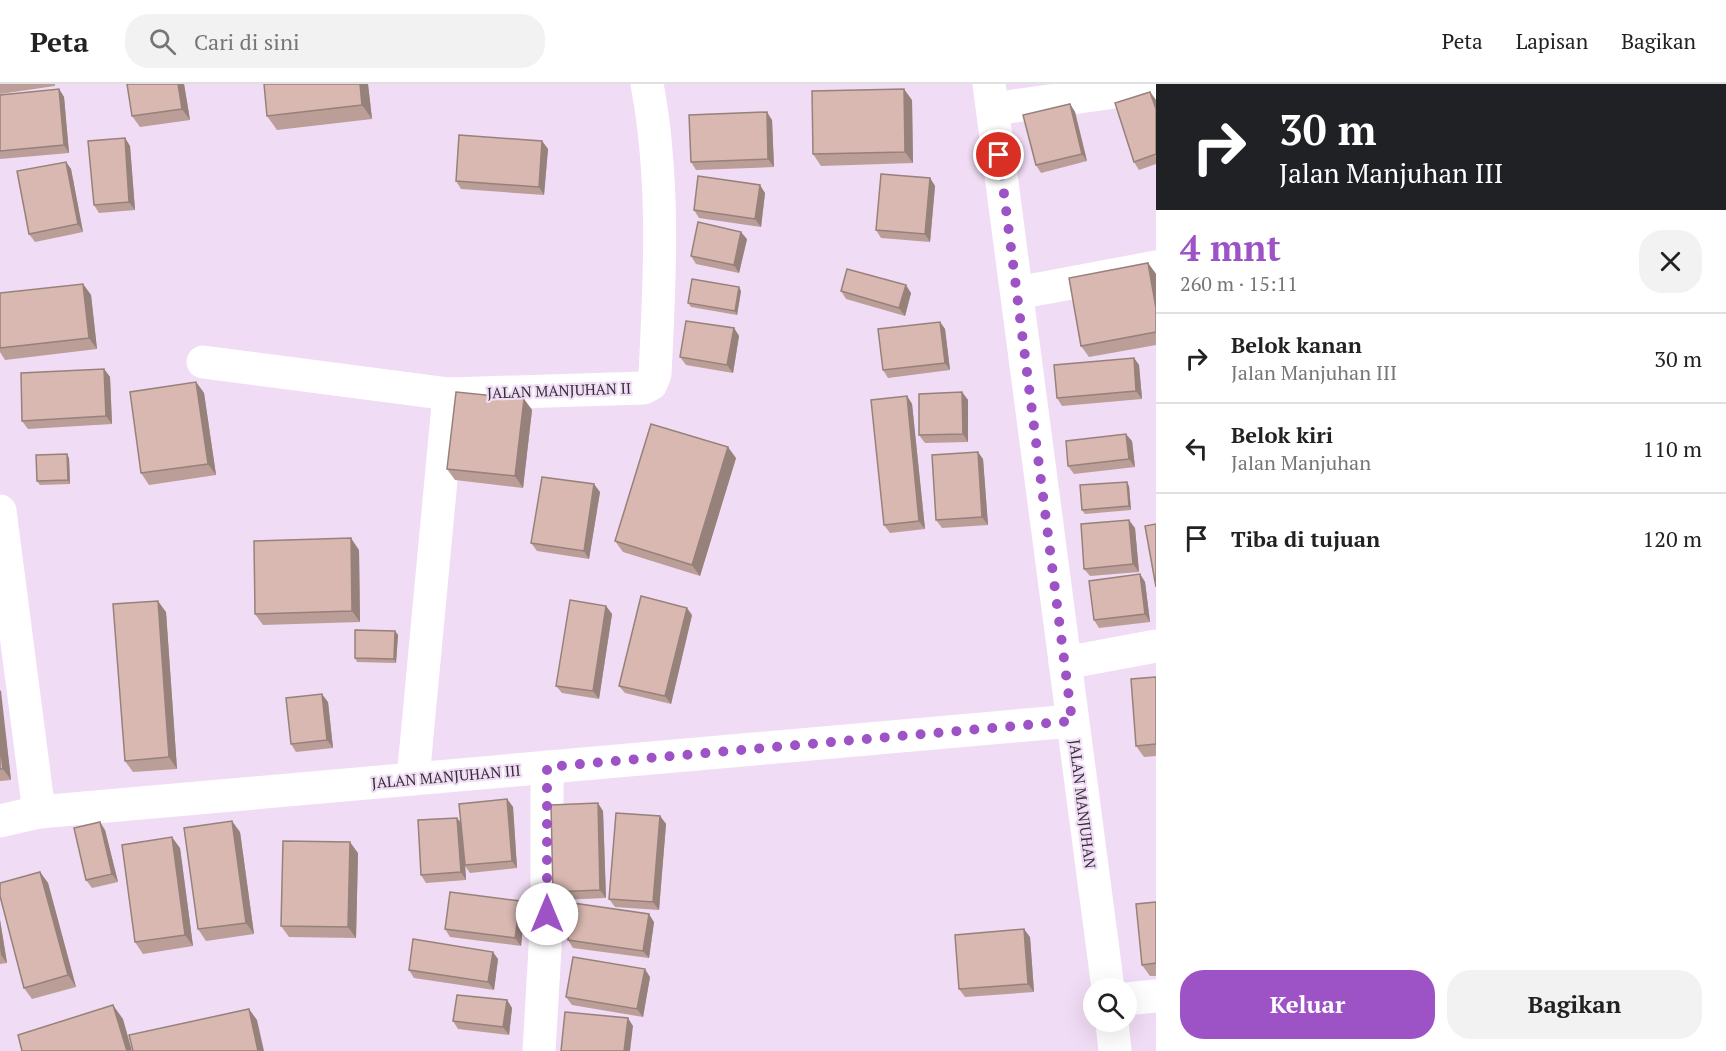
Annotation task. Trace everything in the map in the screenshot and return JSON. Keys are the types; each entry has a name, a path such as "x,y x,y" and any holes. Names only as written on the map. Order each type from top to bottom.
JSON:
{"street":[{"name":"JALAN MANJUHAN II","path":"203,362 449,394 644,388 651,384 655,374 659,282 659,187 653,116 647,84"},
{"path":"991,97 1156,86"},
{"name":"JALAN MANJUHAN","path":"991,97 1107,978"},
{"path":"1017,293 1156,267"},
{"path":"413,779 449,394"},
{"path":"0,511 39,812"},
{"path":"1065,663 1156,646"},
{"name":"JALAN MANJUHAN III","path":"0,821 39,812 1072,721"},
{"path":"539,1051 547,914 547,767"},
{"path":"1137,998 1156,996"},
{"path":"1113,1032 1115,1051"}],"building":[{"path":"127,84 178,84 182,109 132,116"},
{"path":"264,84 360,84 362,105 267,116"},
{"path":"59,89 64,145 0,151 0,95"},
{"path":"904,89 905,152 813,154 812,91"},
{"path":"1150,92 1156,109 1156,154 1134,162 1115,103"},
{"path":"1070,104 1082,154 1036,165 1023,115"},
{"path":"767,112 768,159 691,162 689,115"},
{"path":"459,135 542,141 539,187 456,181"},
{"path":"125,138 129,202 94,205 88,141"},
{"path":"66,162 78,224 29,234 17,171"},
{"path":"881,174 930,178 925,234 876,230"},
{"path":"698,176 760,185 755,219 694,210"},
{"path":"698,222 741,232 734,265 691,256"},
{"path":"1148,263 1156,308 1156,332 1081,346 1069,278"},
{"path":"847,269 906,285 899,308 841,291"},
{"path":"692,279 739,287 735,311 688,303"},
{"path":"83,284 89,338 0,348 0,293"},
{"path":"686,321 734,328 727,365 680,357"},
{"path":"940,322 945,363 883,370 878,329"},
{"path":"1134,358 1136,391 1057,398 1054,365"},
{"path":"104,369 106,416 22,421 21,373"},
{"path":"196,382 208,464 141,473 130,392"},
{"path":"456,392 524,399 515,476 447,469"},
{"path":"962,392 963,434 919,435 919,394"},
{"path":"907,396 919,521 884,525 871,400"},
{"path":"651,424 728,447 692,565 615,541"},
{"path":"1126,434 1129,459 1068,466 1066,441"},
{"path":"978,452 982,517 936,520 932,455"},
{"path":"67,454 68,480 37,481 36,455"},
{"path":"542,477 594,484 584,551 531,543"},
{"path":"1127,482 1129,506 1082,510 1080,485"},
{"path":"1129,520 1133,564 1084,569 1081,524"},
{"path":"1156,524 1156,587 1145,526"},
{"path":"351,538 352,611 255,614 254,541"},
{"path":"1140,574 1145,614 1094,620 1089,581"},
{"path":"641,596 687,608 665,696 619,686"},
{"path":"570,600 606,606 593,691 556,686"},
{"path":"158,601 169,757 125,761 113,604"},
{"path":"355,630 395,631 394,659 355,658"},
{"path":"1156,677 1156,744 1136,746 1131,679"},
{"path":"322,694 327,740 291,744 286,698"},
{"path":"0,742 3,769 0,769"},
{"path":"507,799 512,861 465,865 459,804"},
{"path":"598,803 600,890 553,892 551,805"},
{"path":"616,813 660,816 653,902 609,899"},
{"path":"457,818 461,872 421,875 418,820"},
{"path":"232,821 246,923 198,929 184,828"},
{"path":"100,822 112,874 86,880 74,828"},
{"path":"172,837 185,935 135,942 122,845"},
{"path":"283,841 350,842 348,927 281,926"},
{"path":"40,872 68,975 24,988 0,896 0,883"},
{"path":"450,892 520,901 515,938 445,929"},
{"path":"1156,902 1156,963 1142,965 1136,904"},
{"path":"573,903 649,914 643,951 568,940"},
{"path":"1024,929 1028,984 959,989 955,935"},
{"path":"413,939 493,952 488,982 409,970"},
{"path":"573,957 645,969 637,1009 566,997"},
{"path":"457,995 507,1000 503,1027 453,1021"},
{"path":"113,1005 127,1051 22,1051 18,1035"},
{"path":"249,1009 258,1051 133,1051 129,1035"},
{"path":"565,1012 628,1018 624,1051 561,1051"}],"route":[{"path":"547,914 547,767 1072,721 999,155"}]}
